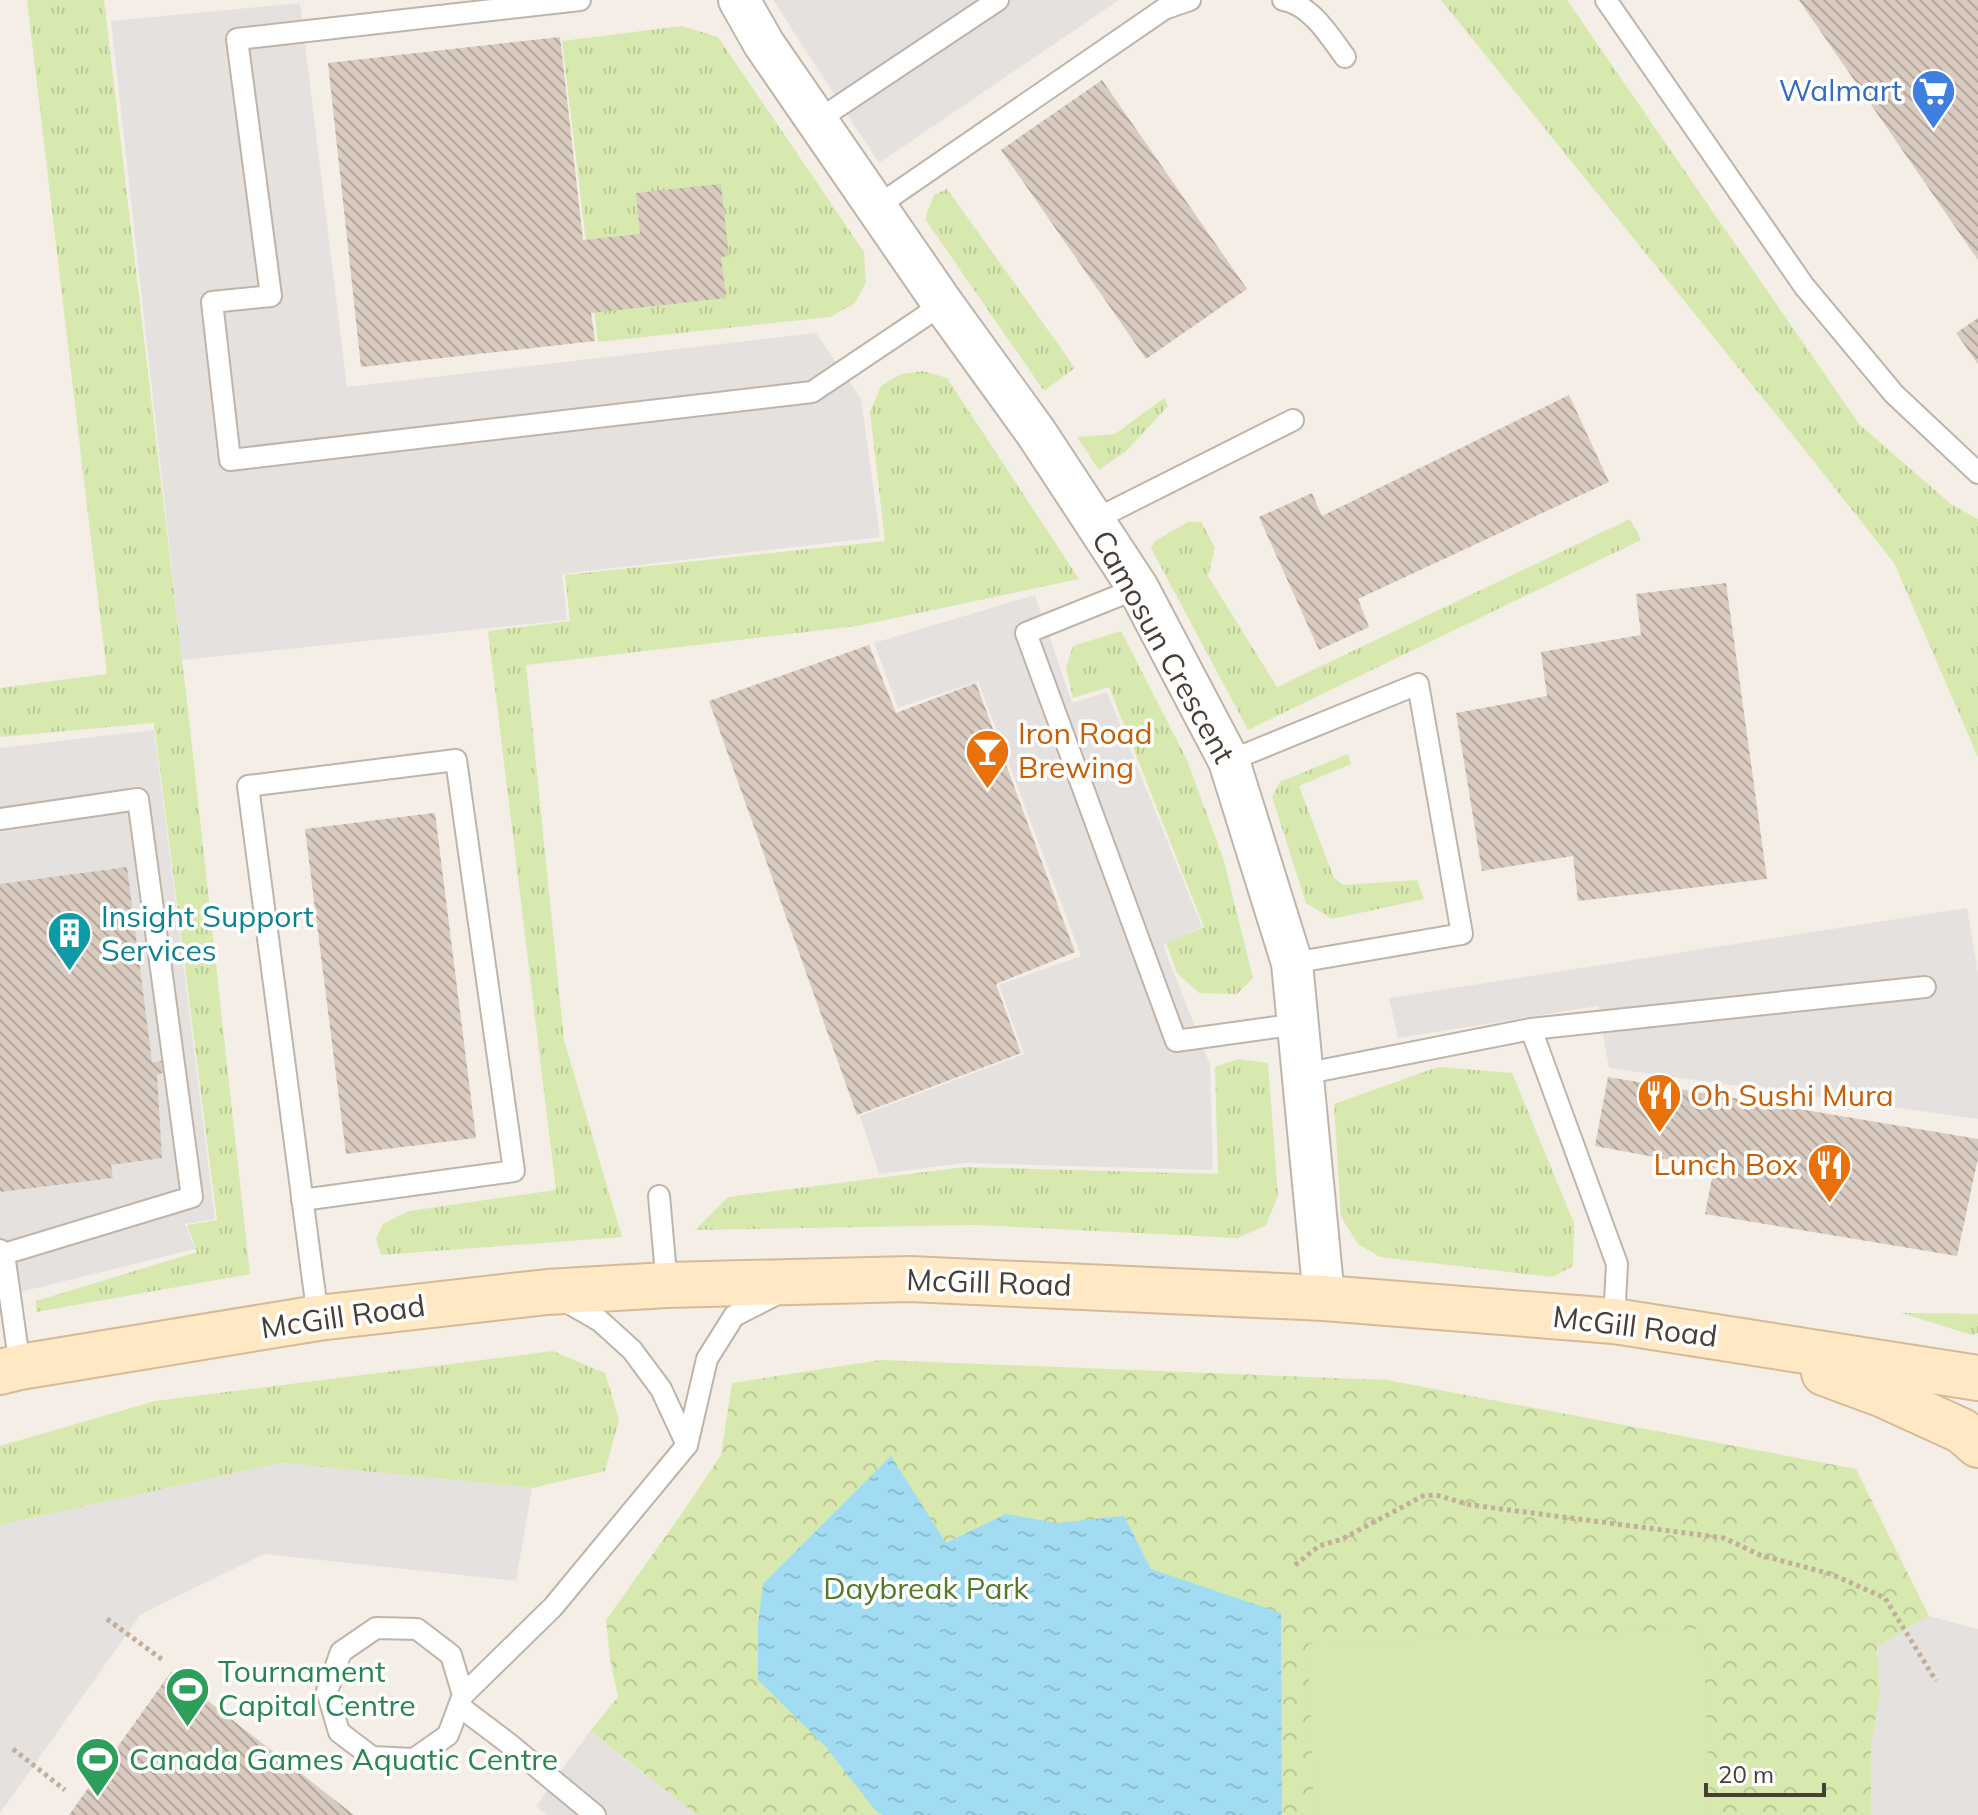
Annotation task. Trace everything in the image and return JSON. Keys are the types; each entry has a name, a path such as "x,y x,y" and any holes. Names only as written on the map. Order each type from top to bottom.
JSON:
{"main road":[{"name":"McGill Road","path":"10,1369 318,1318 547,1292 667,1285 910,1279 1324,1298 1614,1321 1978,1378"},
{"path":"1739,1341 1881,1394 1962,1431 1978,1445"}],"street":[{"name":"Camosun Crescent","path":"739,0 764,44 943,304 1037,434 1138,588 1229,761 1292,963 1324,1298"}],"lane":[{"path":"580,0 237,39 271,296 212,302 230,460 812,392 943,304"},
{"path":"818,120 998,0"},
{"path":"876,207 1164,9 1190,0"},
{"path":"1283,0 1292,1 1319,21 1345,57"},
{"path":"1606,0 1804,286 1894,394 1978,473"},
{"path":"1094,520 1293,420"},
{"path":"1138,588 1026,633 1176,1041 1298,1024"},
{"path":"1229,761 1418,684 1462,934 1292,963"},
{"path":"302,1200 514,1171 456,760 248,786 302,1200 318,1318"},
{"path":"0,819 138,799 192,1197 2,1252 10,1369"},
{"path":"1303,1074 1531,1029 1925,987"},
{"path":"1531,1029 1617,1264 1614,1321"},
{"path":"659,1196 667,1285"},
{"path":"595,1815 461,1700 451,1655 417,1629 376,1628 341,1652 327,1691 339,1732 372,1757 414,1759 448,1735 461,1700 553,1607 687,1445 707,1359 734,1316 802,1281"},
{"path":"547,1292 600,1321 632,1350 661,1389 687,1445"}],"path":[{"path":"1295,1565 1319,1546 1342,1539 1423,1496 1436,1495 1471,1505 1724,1538 1760,1555 1831,1574 1885,1598 1936,1681"},
{"path":"107,1619 164,1661"},
{"path":"187,1678 201,1688"},
{"path":"13,1749 65,1790"}],"green space":[{"path":"27,0 104,0 189,719 250,1274 36,1312 36,1301 197,1252 187,1225 217,1220 154,723 0,737 0,688 107,674"},
{"path":"1441,0 1567,0 1859,424 1952,505 1978,519 1978,757 1894,563"},
{"path":"682,26 718,37 864,252 866,282 855,303 830,317 598,342 562,41"},
{"path":"947,189 1075,368 1044,391 925,219 934,195"},
{"path":"923,371 947,378 1079,579 857,626 526,665 564,1040 622,1237 381,1255 376,1239 383,1224 409,1211 556,1190 488,631 570,621 565,575 885,541 870,412 881,386 901,374"},
{"path":"1164,398 1168,406 1125,452 1099,470 1077,437 1115,434"},
{"path":"1630,519 1641,540 1248,730 1151,548 1155,541 1188,522 1201,522 1215,548 1208,576 1277,687"},
{"path":"1121,631 1187,760 1224,861 1253,978 1237,994 1199,993 1177,973 1166,943 1204,927 1109,687 1073,698 1066,668 1073,646"},
{"path":"1348,754 1351,764 1299,786 1334,878 1343,885 1417,880 1424,899 1332,919 1306,903 1272,797 1280,782"},
{"path":"1238,1059 1268,1063 1278,1196 1266,1225 1238,1238 976,1225 695,1230 728,1197 965,1167 1218,1174 1215,1067"},
{"path":"1438,1067 1512,1073 1574,1223 1573,1266 1553,1277 1380,1257 1358,1244 1341,1217 1334,1104"},
{"path":"1901,1313 1978,1314 1978,1333 1972,1335"},
{"path":"553,1351 605,1373 619,1420 605,1471 532,1488 281,1463 0,1525 0,1446 155,1401"},
{"name":"Daybreak Park","path":"880,1360 1387,1380 1856,1469 1929,1616 1877,1647 1880,1694 1871,1746 1871,1815 697,1815 590,1731 618,1697 606,1620 721,1455 732,1383"},
{"path":"1703,1629 1710,1815 1314,1815 1308,1644"}],"shaded area":[{"path":"773,0 1119,0 879,163"},
{"path":"300,3 347,387 816,333 861,399 880,537 562,574 567,620 182,660 111,21"},
{"path":"1035,595 1072,703 1107,692 1202,927 1163,945 1210,1065 1213,1170 964,1163 879,1174 860,1116 1024,1054 999,985 1081,956 978,681 898,708 874,643"},
{"path":"154,730 215,1219 185,1224 195,1249 0,1297 0,748"},
{"path":"1967,908 1978,973 1978,1119 1609,1068 1598,1006 1398,1038 1389,998"},
{"path":"281,1463 532,1488 516,1581 264,1554 141,1614 0,1813 0,1525"},
{"path":"1929,1616 1978,1629 1978,1815 1871,1815 1871,1746 1880,1694 1877,1647"},
{"path":"590,1731 697,1815 548,1815 536,1806"}],"water":[{"path":"891,1456 946,1543 1006,1514 1057,1523 1124,1516 1151,1569 1281,1613 1282,1815 882,1815 874,1809 826,1747 758,1680 758,1624 763,1584"}],"building":[{"name":"Walmart","path":"1799,0 1978,0 1978,260"},
{"path":"560,37 583,240 640,234 636,193 721,184 729,256 721,257 726,298 591,313 595,341 361,367 328,63"},
{"path":"1102,80 1247,289 1146,359 1001,150"},
{"path":"1978,318 1978,364 1956,333"},
{"path":"1569,395 1609,482 1358,599 1369,627 1319,650 1259,517 1312,493 1322,516"},
{"path":"1726,583 1767,879 1578,901 1573,856 1482,871 1456,713 1547,696 1541,652 1641,635 1636,594"},
{"path":"869,645 896,713 976,683 1075,952 996,984 1021,1053 857,1115 709,701"},
{"path":"435,813 476,1138 346,1154 305,829"},
{"name":"Insight Support Services","path":"127,867 152,1062 163,1061 164,1072 157,1075 162,1158 111,1165 113,1178 0,1192 0,884"},
{"path":"1608,1077 1978,1139 1978,1158 1957,1256 1705,1214 1714,1168 1595,1146"},
{"name":"Tournament Capital Centre","path":"171,1672 354,1815 69,1815"}],"place":[{"name":"Walmart","path":"1933,130"},
{"name":"Iron Road Brewing","path":"987,790"},
{"name":"Insight Support Services","path":"70,973"},
{"name":"Oh Sushi Mura","path":"1659,1135"},
{"name":"Lunch Box","path":"1829,1204"},
{"name":"Tournament Capital Centre","path":"187,1728"},
{"name":"Canada Games Aquatic Centre","path":"98,1799"}]}
